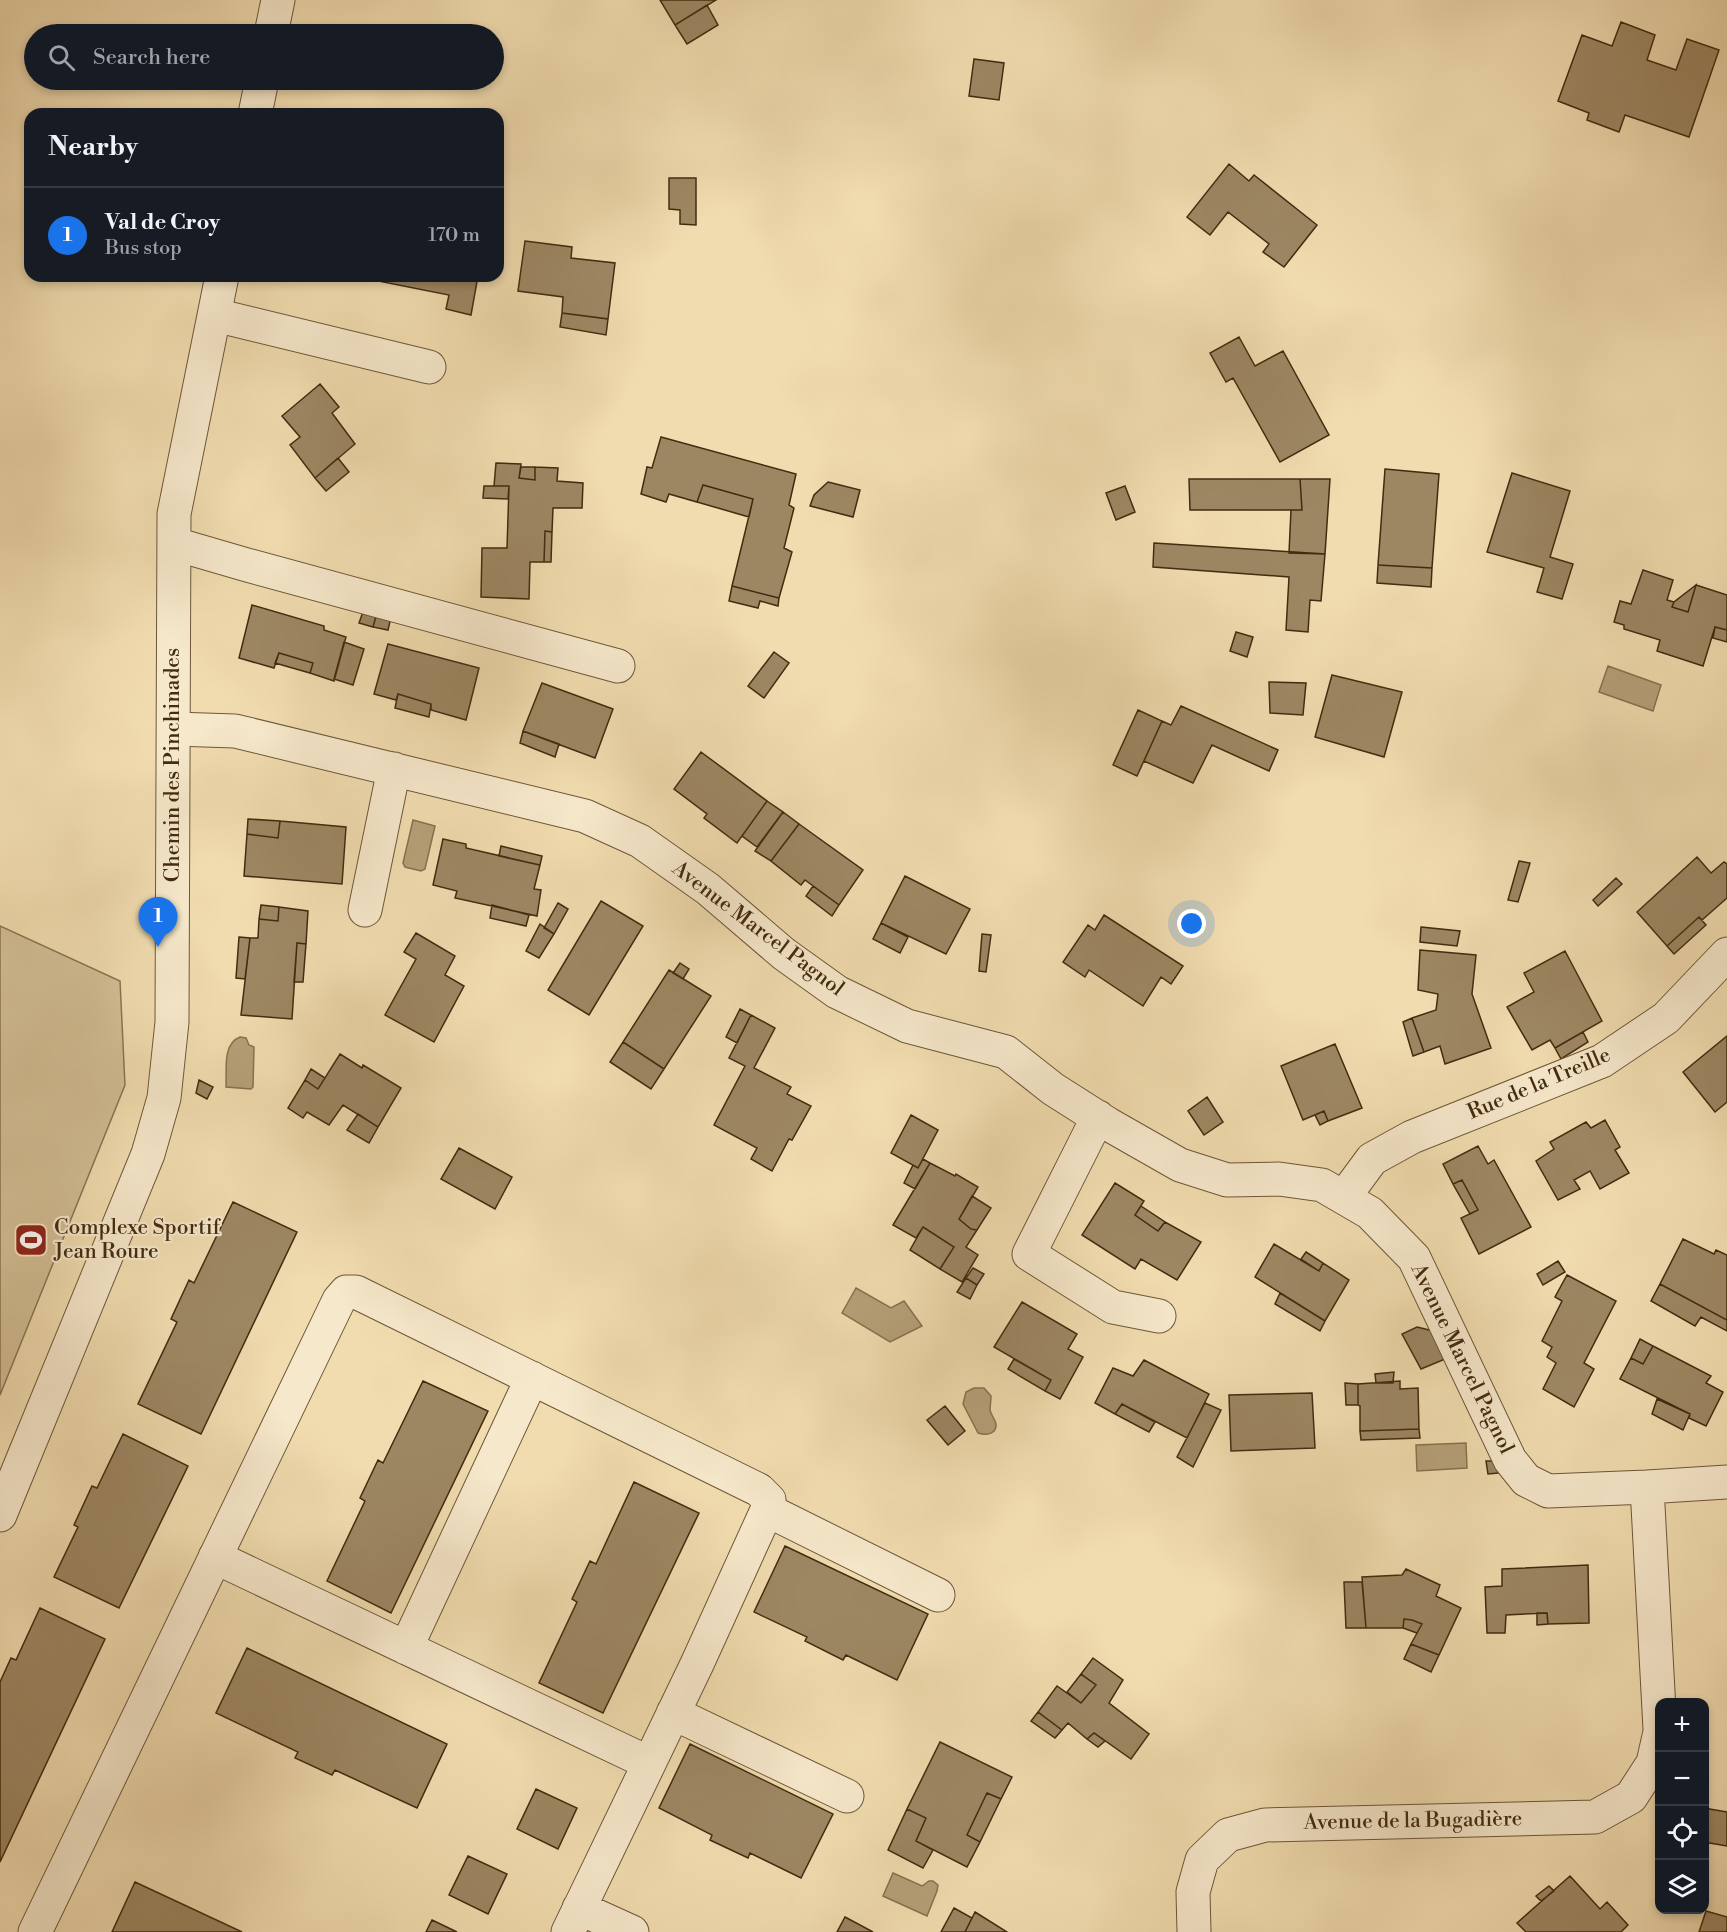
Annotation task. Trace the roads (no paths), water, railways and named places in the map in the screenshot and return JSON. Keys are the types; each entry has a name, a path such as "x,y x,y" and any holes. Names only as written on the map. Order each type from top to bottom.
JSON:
{"street":[{"path":"273,24 278,0"},
{"path":"256,108 260,90"},
{"name":"Chemin des Pinchinades","path":"0,1515 148,1154 164,1098 172,1022 174,514 221,282"},
{"path":"214,315 429,367"},
{"path":"174,544 618,666"},
{"name":"Avenue Marcel Pagnol","path":"174,729 235,731 585,816 640,840 708,889 784,954 837,992 906,1026 1006,1053 1053,1089 1180,1165 1227,1179 1279,1179 1322,1185 1370,1213 1414,1258 1510,1460 1526,1480 1548,1491 1727,1482"},
{"path":"365,910 394,769"},
{"name":"Rue de la Treille","path":"1344,1197 1372,1159 1412,1137 1602,1061 1666,1018 1727,954"},
{"path":"1098,1117 1029,1254 1113,1307 1160,1316"},
{"path":"34,1932 339,1300 346,1292 356,1292 532,1378 759,1490 769,1500 767,1510 673,1713 574,1920 632,1932"},
{"path":"406,1648 532,1378"},
{"name":"Avenue de la Bugadière","path":"1647,1487 1657,1698"},
{"path":"767,1510 938,1595"},
{"path":"215,1557 649,1763"},
{"path":"673,1713 847,1796"},
{"name":"Avenue de la Bugadière","path":"1194,1932 1193,1892 1202,1860 1228,1835 1265,1825 1595,1816 1631,1797 1653,1762 1655,1751"}],"place":[{"name":"Val de Croy","path":"158,947"},
{"name":"Complexe Sportif Jean Roure","path":"31,1240"}]}
